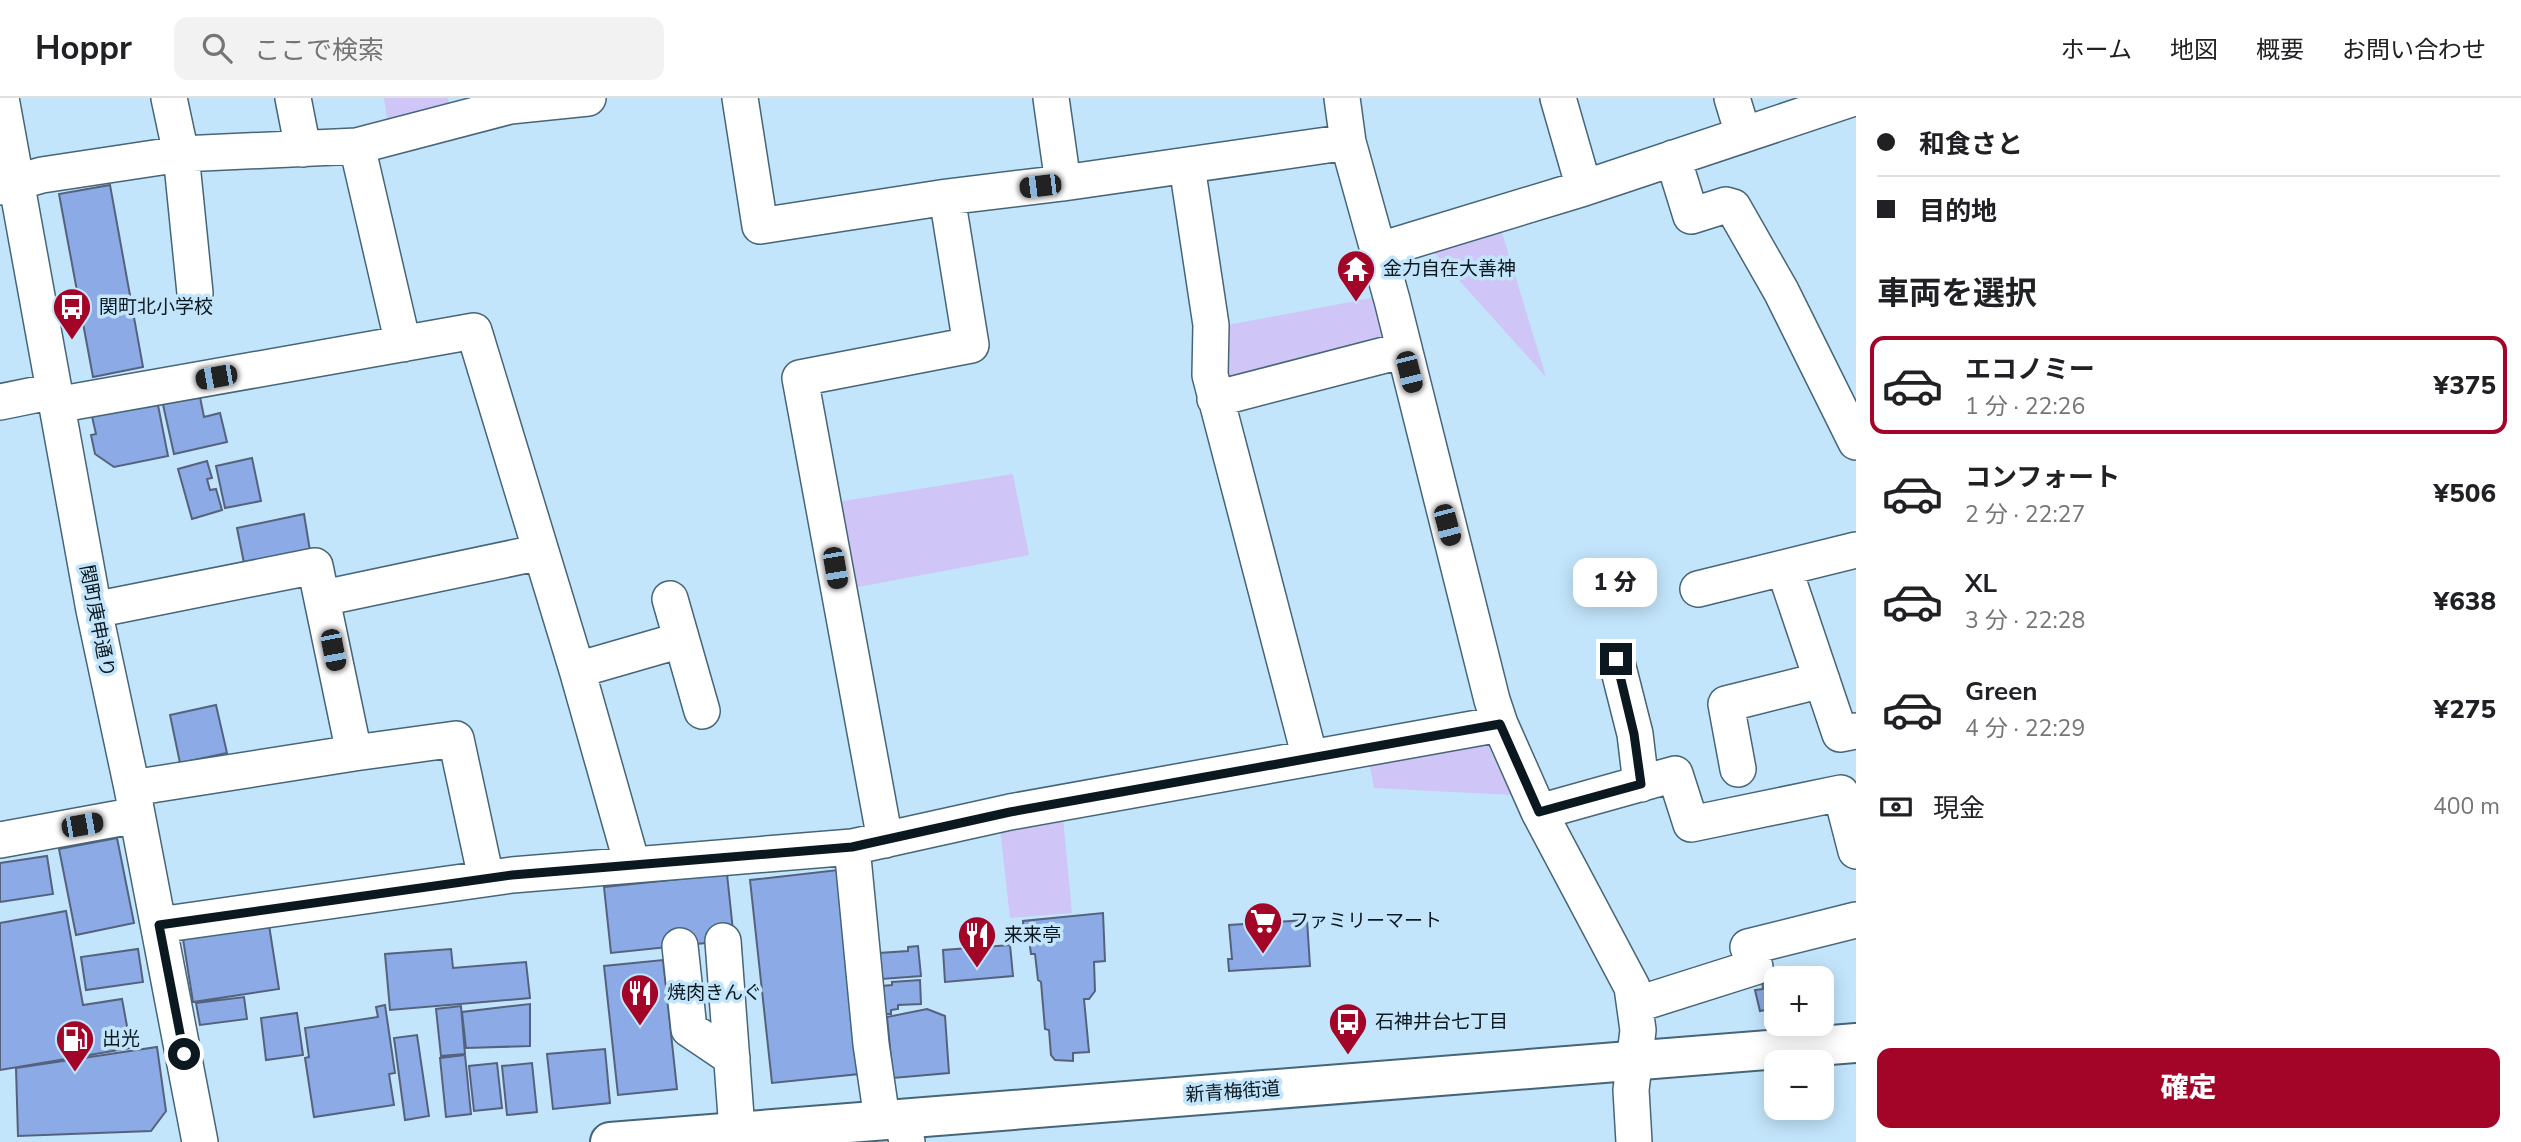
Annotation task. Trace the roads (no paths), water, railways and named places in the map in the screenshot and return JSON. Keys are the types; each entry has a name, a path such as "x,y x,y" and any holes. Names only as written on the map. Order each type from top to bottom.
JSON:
{"main road":[{"name":"新青梅街道","path":"610,1142 897,1126 1635,1060 1856,1043"}],"street":[{"name":"関町庚申通り","path":"1,98 8,184 55,398 94,610 159,925 200,1142"},
{"path":"169,98 181,154 195,293"},
{"path":"293,98 303,149"},
{"path":"8,184 181,154 357,146 510,106 543,100 588,98"},
{"path":"740,98 760,226 947,197 1348,142"},
{"path":"1051,98 1063,183"},
{"path":"1342,98 1348,142 1500,724 1539,812 1632,986 1638,1031 1631,1090 1634,1142"},
{"path":"1558,98 1584,188"},
{"path":"1732,98 1743,134"},
{"path":"1377,251 1584,188 1854,98"},
{"path":"357,146 403,344"},
{"path":"1673,158 1690,216 1726,205 1732,207 1781,291 1856,442"},
{"path":"1187,166 1211,325 1210,374 1215,399 1310,758"},
{"path":"897,1126 871,1044 868,844 800,378 971,345 947,197"},
{"path":"0,402 55,398 474,331 577,670 632,864"},
{"path":"1215,399 1404,350"},
{"path":"1698,589 1856,550"},
{"path":"323,598 541,552"},
{"path":"94,610 316,566 354,753"},
{"path":"1784,568 1840,734 1856,731"},
{"path":"670,599 702,711"},
{"path":"577,670 681,640"},
{"path":"1616,659 1634,734 1641,784"},
{"path":"1738,769 1726,704 1822,680"},
{"path":"159,925 486,878 868,844 1010,812 1500,724"},
{"path":"0,840 134,801 354,753 456,739 486,878"},
{"path":"1539,812 1675,775 1690,824 1841,793 1856,851"},
{"path":"1635,1005 1755,967 1748,947 1856,920"},
{"path":"723,941 735,1135"},
{"path":"680,946 689,1030 732,1058"}],"place":[{"name":"金力自在大善神","path":"1356,303"},
{"name":"関町北小学校","path":"72,341"},
{"name":"ファミリーマート","path":"1263,955"},
{"name":"来来亭","path":"977,969"},
{"name":"焼肉きんぐ","path":"640,1027"},
{"name":"石神井台七丁目","path":"1348,1056"},
{"name":"出光","path":"75,1073"}]}
